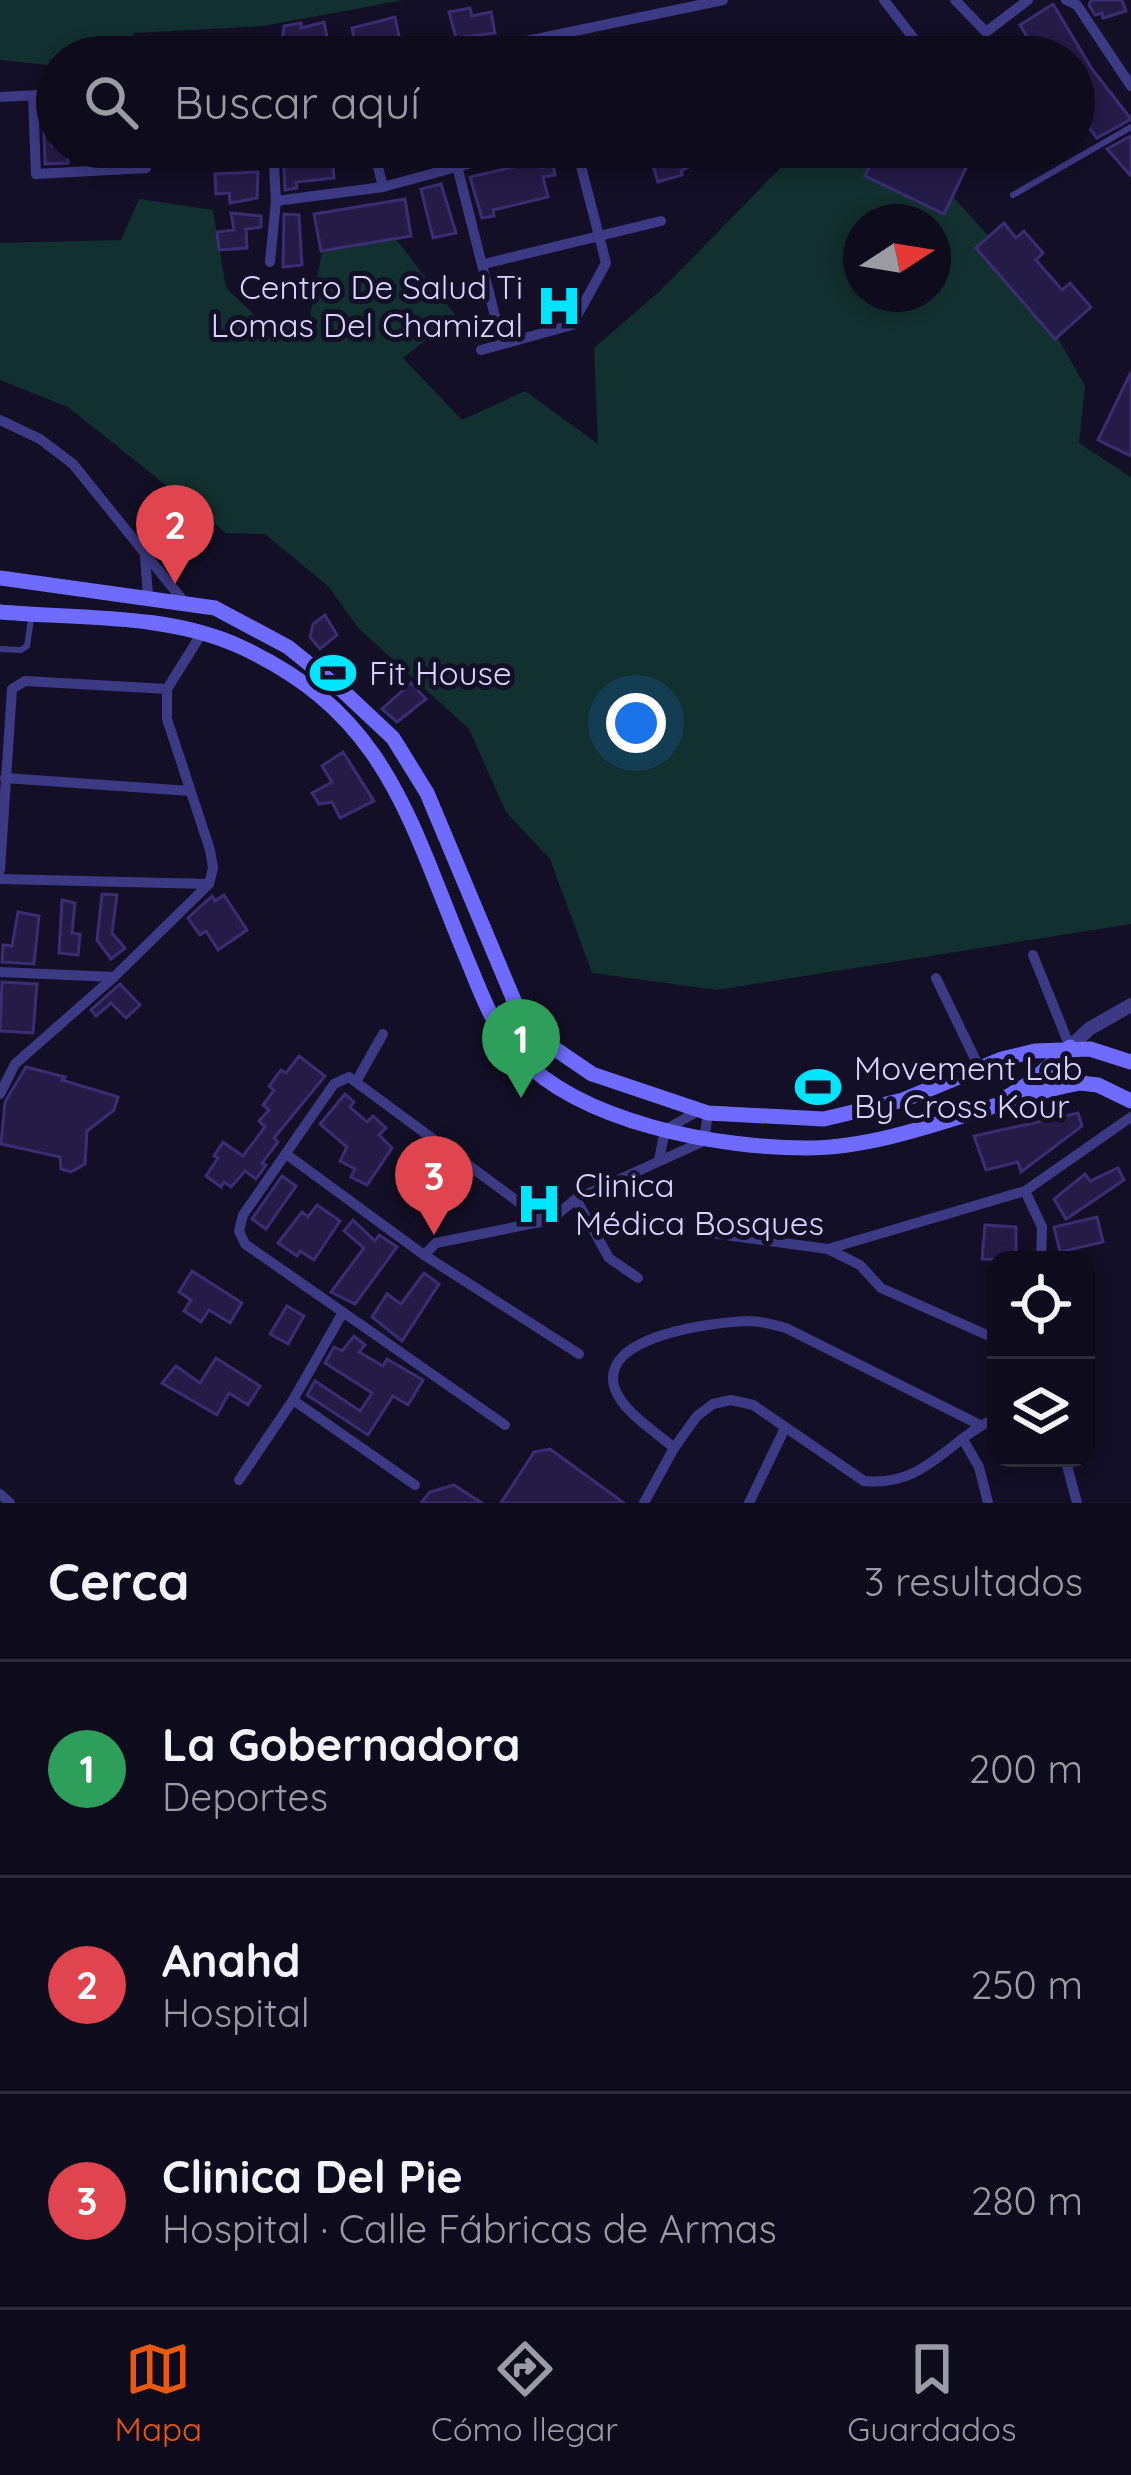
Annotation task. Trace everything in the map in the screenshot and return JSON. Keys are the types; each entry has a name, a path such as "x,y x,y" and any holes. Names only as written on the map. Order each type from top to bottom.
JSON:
{"main road":[{"path":"0,578 215,608 288,647 344,692 393,738 432,803 506,984 532,1029 575,1065 703,1112 824,1119 903,1100 1019,1054 1070,1047 1131,1062"},
{"path":"39,615 59,602 55,584"},
{"path":"75,617 73,601 87,588"},
{"path":"0,612 161,625 202,633 268,662 335,709 370,745 408,814 484,1000 518,1056 581,1099 704,1141 754,1147 826,1147 885,1136 1089,1083 1131,1101"},
{"path":"408,814 423,820 432,803"},
{"path":"418,842 429,830 445,835"},
{"path":"994,1106 1031,1082 1070,1047"},
{"path":"662,1129 671,1117 666,1100"}],"street":[{"path":"556,36 724,0"},
{"path":"884,0 912,36"},
{"path":"955,0 986,32 1028,0"},
{"path":"1066,0 1076,4 1131,86"},
{"path":"33,96 36,174 146,168"},
{"path":"0,97 36,96"},
{"path":"270,262 274,168"},
{"path":"378,168 383,187"},
{"path":"276,201 383,187 451,168"},
{"path":"459,168 502,344"},
{"path":"481,350 572,325 606,263 581,168"},
{"path":"484,264 661,221"},
{"path":"0,420 40,439 73,464 185,603"},
{"path":"145,554 148,596"},
{"path":"0,1094 15,1064 209,884 210,850 167,719 167,689 202,633"},
{"path":"167,689 17,684 9,695 0,874 209,884"},
{"path":"5,778 190,791"},
{"path":"1033,956 1070,1047 1089,1029 1131,1005"},
{"path":"0,972 114,977"},
{"path":"936,978 980,1069"},
{"path":"357,1080 383,1034"},
{"path":"0,1055 15,1064"},
{"path":"506,1425 245,1244 239,1231 243,1215 341,1078 357,1080 536,1215 550,1220"},
{"path":"424,1255 436,1243 550,1220 576,1199 704,1141 703,1112 662,1129 659,1160"},
{"path":"828,1249 1025,1191 1131,1117"},
{"path":"286,1154 424,1255 579,1354"},
{"path":"1025,1191 1042,1228 1041,1251"},
{"path":"576,1199 609,1258 638,1278"},
{"path":"718,1234 828,1249 860,1265 881,1288 987,1335"},
{"path":"239,1480 343,1315"},
{"path":"674,1448 623,1403 615,1390 613,1375 621,1357 646,1339 753,1320 786,1328 980,1425"},
{"path":"292,1400 415,1485"},
{"path":"644,1503 697,1416 730,1400 753,1405 864,1481 884,1483 921,1470 987,1422"},
{"path":"749,1503 784,1428"},
{"path":"964,1441 979,1466 988,1503"},
{"path":"1067,1467 1077,1503"},
{"path":"0,1494 10,1503"}],"lane":[{"path":"1095,148 1131,127"},
{"path":"1013,195 1060,168"},
{"path":"0,649 28,646 39,615"}],"green space":[{"path":"0,0 404,0 263,26 132,36 36,36 36,64 0,60"},
{"path":"780,168 927,168 1021,272 1085,386 1079,443 1131,477 1131,924 717,990 592,973 550,859 506,812 469,729 358,628 329,587 265,534 226,533 68,407 0,380 0,243 121,240 139,199 213,210 226,288 263,323 309,322 325,236 380,219 456,316 403,358 462,420 525,391 598,444 594,348 661,290"}],"building":[{"path":"1091,0 1122,0 1126,11 1103,18 1102,13 1095,15"},
{"path":"1053,4 1072,36 1027,36 1020,25"},
{"path":"470,8 472,16 491,12 495,33 455,36 449,12"},
{"path":"395,17 399,36 354,36 352,28"},
{"path":"324,22 327,36 283,36 284,26 301,23 301,28"},
{"path":"1095,73 1131,119 1095,135"},
{"path":"1131,136 1131,176 1107,149"},
{"path":"284,168 333,168 334,178 296,182 297,188 285,190"},
{"path":"509,168 554,168 555,175 543,177 548,197 493,210 494,216 482,218 470,177"},
{"path":"654,168 687,168 682,175 658,182"},
{"path":"869,168 966,168 949,204 923,204 865,176"},
{"path":"258,172 257,198 230,203 229,193 216,194 215,174"},
{"path":"441,184 456,233 433,238 421,189"},
{"path":"405,199 411,236 321,251 314,214"},
{"path":"231,213 261,216 261,227 246,229 247,248 219,250 217,232 234,230"},
{"path":"284,214 299,215 302,265 283,267"},
{"path":"1004,223 1016,238 1024,231 1043,253 1036,260 1062,290 1070,283 1091,307 1055,339 976,248"},
{"path":"1131,372 1131,456 1098,440"},
{"path":"325,615 337,635 320,649 310,637 313,624"},
{"path":"411,683 426,699 397,722 382,709"},
{"path":"343,752 374,801 340,818 332,802 319,804 312,793 332,782 322,766"},
{"path":"102,894 117,895 112,933 125,948 111,959 97,940"},
{"path":"224,895 247,930 218,950 206,931 200,935 188,918 212,896 215,901"},
{"path":"62,900 75,903 72,933 80,934 78,955 59,953"},
{"path":"18,912 39,916 34,964 2,962 3,945 12,946"},
{"path":"2,982 37,984 33,1033 0,1031"},
{"path":"120,984 140,1005 126,1018 111,1003 96,1016 91,1010"},
{"path":"299,1056 325,1076 274,1138 278,1142 256,1179 245,1171 231,1187 224,1182 221,1187 206,1176 218,1158 214,1156 223,1142 243,1156 265,1127 259,1121 269,1110 263,1105 274,1090 269,1086"},
{"path":"26,1067 118,1097 114,1110 87,1131 85,1164 71,1172 61,1169 60,1157 1,1144 5,1102"},
{"path":"345,1094 354,1102 350,1107 367,1122 373,1116 386,1128 379,1135 392,1148 367,1185 351,1177 355,1169 340,1161 347,1147 320,1124"},
{"path":"1078,1113 1082,1126 1021,1172 1018,1162 986,1170 974,1136"},
{"path":"1118,1168 1124,1180 1066,1219 1054,1199 1085,1174 1090,1181"},
{"path":"282,1176 296,1186 266,1229 252,1219"},
{"path":"317,1205 340,1221 314,1260 300,1251 297,1256 278,1243 302,1212 308,1217"},
{"path":"1097,1217 1103,1242 1060,1251 1054,1227"},
{"path":"353,1220 375,1241 379,1235 397,1247 355,1304 331,1292 364,1248 344,1231"},
{"path":"985,1225 1016,1227 1016,1251 987,1251 987,1259 982,1259"},
{"path":"192,1271 242,1303 230,1323 209,1310 201,1322 184,1311 191,1300 179,1292"},
{"path":"424,1273 439,1284 402,1341 372,1317 387,1294 401,1304"},
{"path":"287,1306 304,1316 288,1344 270,1334"},
{"path":"354,1336 365,1345 359,1352 383,1366 387,1359 423,1380 408,1405 393,1396 368,1435 307,1395 315,1381 360,1411 372,1393 325,1363 334,1347 342,1351"},
{"path":"216,1358 260,1386 248,1405 229,1393 217,1415 162,1383 176,1366 200,1383"},
{"path":"550,1449 624,1503 501,1503 534,1452"},
{"path":"454,1485 482,1503 421,1503 430,1492"}],"place":[{"name":"Centro De Salud Ti Lomas Del Chamizal","path":"559,306"},
{"name":"Anahd","path":"175,584"},
{"name":"Fit House","path":"333,673"},
{"name":"Movement Lab By Cross Kour","path":"818,1087"},
{"name":"La Gobernadora","path":"521,1098"},
{"name":"Clinica Médica Bosques","path":"539,1204"},
{"name":"Clinica Del Pie","path":"434,1235"}]}
